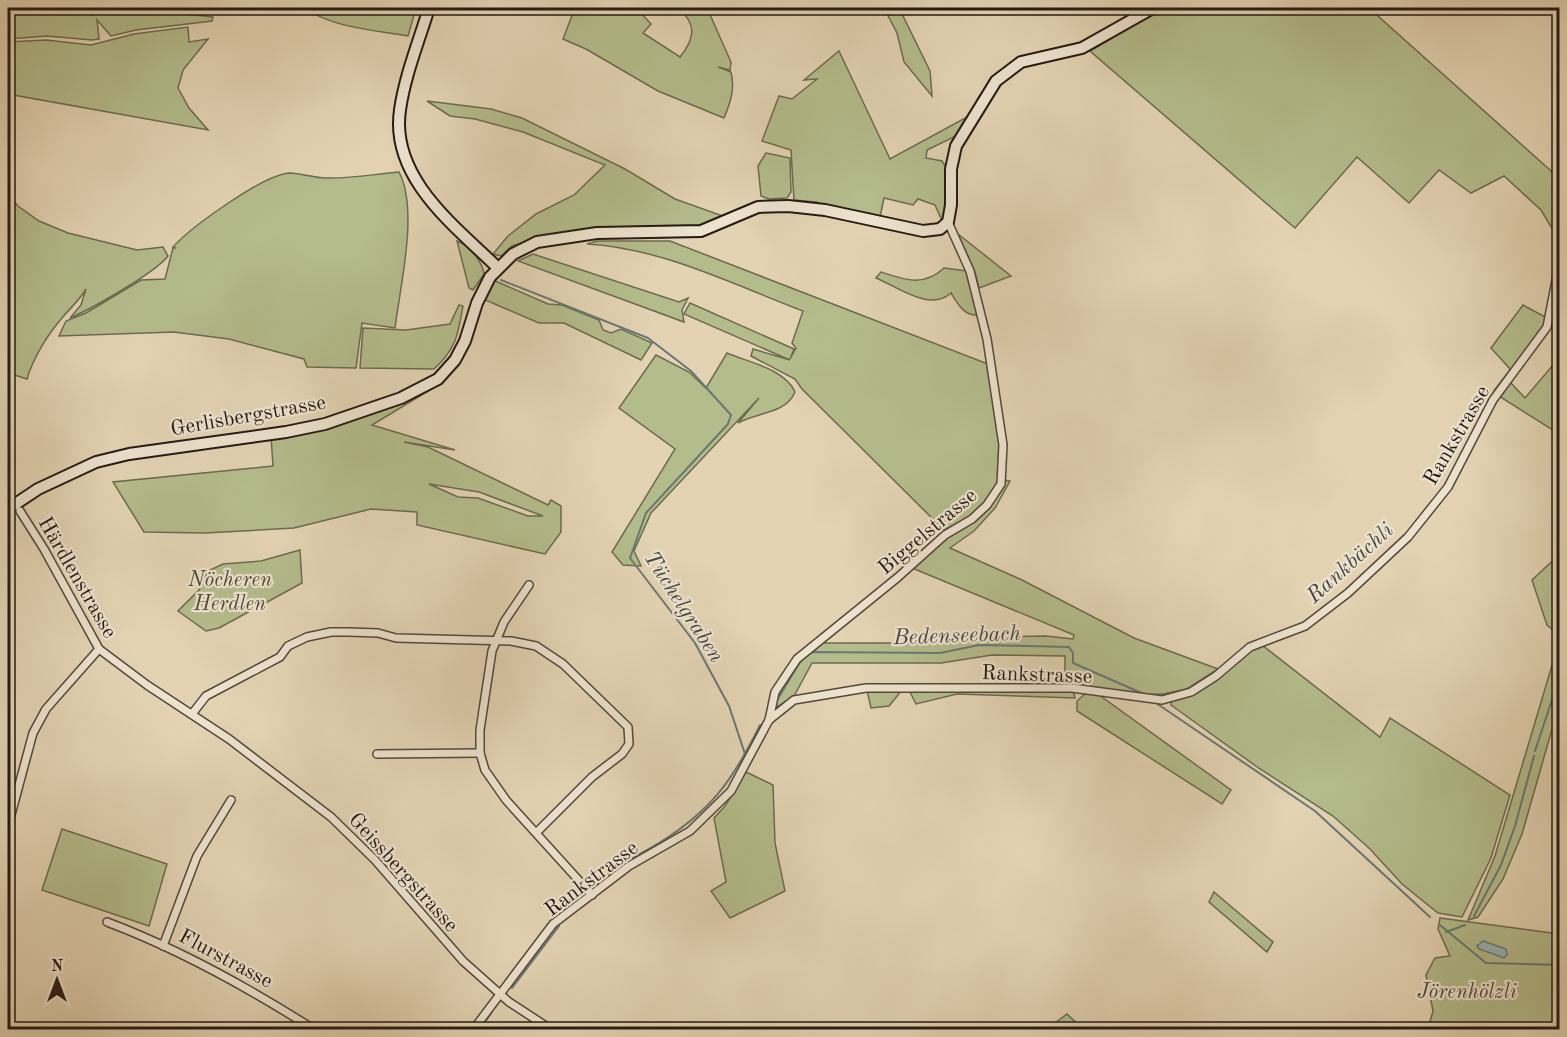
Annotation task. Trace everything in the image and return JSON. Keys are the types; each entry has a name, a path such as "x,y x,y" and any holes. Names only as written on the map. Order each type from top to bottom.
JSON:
{"street":[{"path":"429,8 400,112 402,139 408,166 428,199 498,268"},
{"path":"948,222 951,205 951,169 956,146 996,81 1021,62 1082,48 1153,8"},
{"name":"Gerlisbergstrasse","path":"8,509 38,489 96,462 129,454 286,432 325,424 401,398 438,379 455,360 465,341 477,303 498,268 513,254 537,242 597,233 700,231 758,207 788,206 825,210 923,231 940,229 948,222"},
{"name":"Biggelstrasse","path":"769,720 775,692 797,660 897,578 945,535 980,512 1001,484 1003,445 987,339 970,271 948,222"},
{"name":"Rankstrasse","path":"473,1029 553,924 629,866 690,831 731,791 769,720 794,700 866,688 1072,688 1162,700 1191,692 1216,676 1250,647 1305,626 1348,593 1408,537 1448,487 1493,400 1547,327 1560,260"},
{"name":"Härdlenstrasse","path":"20,511 44,549 99,649 147,685 192,714"},
{"path":"529,585 504,622 490,661 480,729 480,753 490,778 591,895"},
{"path":"192,714 206,696 280,657 288,646 307,637 331,632 378,633 396,638 497,640 536,646 564,664 628,727 629,744 622,754 592,777 537,832"},
{"path":"8,826 33,733 46,709 99,649"},
{"name":"Geissbergstrasse","path":"192,714 256,759 272,774 347,831 451,950 520,1011 552,1029"},
{"path":"377,754 480,753"},
{"name":"Flurstrasse","path":"231,800 197,856 163,946 261,995 315,1029"},
{"path":"107,922 163,946"}],"green space":[{"path":"8,8 84,8 92,16 86,8 149,8 149,10 213,17 212,21 136,30 111,36 97,20 99,39 92,40 47,36 8,39"},
{"path":"304,8 416,8 408,36 341,24"},
{"path":"563,8 643,8 640,12 651,24 643,33 680,57 689,44 692,31 688,20 678,8 707,8 731,62 730,70 718,67 731,72 733,84 732,95 724,118 658,91 586,49 563,39 573,13"},
{"path":"884,8 893,8 902,14 930,71 932,96 904,62 897,33"},
{"path":"1172,8 1369,8 1559,178 1559,240 1541,210 1504,176 1471,193 1439,170 1409,203 1357,157 1295,228 1090,51 1148,17"},
{"path":"188,27 189,42 208,39 183,70 178,88 189,108 208,130 8,94 8,42 46,40 91,45 134,34"},
{"path":"839,51 890,159 967,117 958,135 927,150 926,158 942,161 950,183 949,200 943,223 935,205 918,199 913,205 884,198 880,217 815,204 817,202 794,200 791,150 762,141 779,96 792,99 817,79 804,80"},
{"path":"427,101 491,109 522,118 625,169 675,199 723,216 699,228 537,238 512,246 501,256 493,254 508,236 536,214 574,195 605,165 523,132 475,119 450,116"},
{"path":"766,153 790,158 791,192 787,198 769,199 761,196 758,166"},
{"path":"399,172 408,206 408,227 395,328 362,323 356,368 307,367 304,359 229,339 174,332 59,336 66,321 86,313 141,280 165,279 173,248 176,248 173,247 182,238 228,203 262,183 289,173 335,178"},
{"path":"8,194 18,206 39,221 68,233 137,250 163,247 168,256 137,281 70,318 81,305 86,289 46,339 27,379 8,373"},
{"path":"958,234 1011,276 979,288 975,272"},
{"path":"457,241 471,250 483,269 484,274 473,290 469,288"},
{"path":"598,241 670,241 988,364 1001,437 999,474 993,491 975,513 944,530 802,389 795,379 751,356 753,349 790,360 684,314 690,303 794,349 790,359 796,348 792,343 803,311 670,260 643,252 587,244"},
{"path":"533,254 679,302 688,298 682,310 684,322 518,261"},
{"path":"944,268 967,271 978,315 965,311 951,293 934,300 924,299 876,278 881,272 906,279 922,280 937,274"},
{"path":"493,280 548,304 562,305 599,320 603,330 611,333 621,329 652,343 641,360 564,323 539,323 483,299"},
{"path":"459,305 463,306 455,341 447,355 434,369 360,368 363,328 406,330 450,324"},
{"path":"1523,305 1547,318 1545,326 1511,370 1491,348"},
{"path":"727,353 775,372 790,384 795,392 785,405 778,409 738,423 759,398 651,513 634,551 641,566 623,565 612,552 675,449 619,408 656,355 689,372 706,388"},
{"path":"1559,358 1559,434 1499,396 1509,381 1525,398"},
{"path":"428,391 372,425 455,450 404,442 428,447 548,505 551,500 561,506 561,532 545,554 417,525 417,512 371,509 294,528 205,533 144,532 113,482 273,466 271,436 401,401","holes":["429,484 479,492 543,516 528,516 478,498 458,497"]},
{"path":"1004,480 1010,481 995,508 974,531 950,548 1020,579 1134,638 1218,669 1187,689 1163,694 1131,695 1065,684 1065,656 992,655 941,663 812,663 794,696 774,709 791,673 819,643 921,643 970,637 1046,636 1073,639 1074,635 912,568 946,537 989,508"},
{"name":"Nöcheren Herdlen","path":"300,550 302,583 219,628 206,631 178,611 199,590 208,571 223,564 261,561"},
{"path":"1559,555 1559,635 1547,625 1532,580"},
{"path":"1559,642 1559,705 1522,834 1503,879 1478,917 1468,920 1495,856"},
{"path":"1262,645 1380,737 1390,718 1510,795 1491,858 1462,917 1438,913 1402,884 1370,849 1333,816 1260,769 1171,705 1172,699 1192,694 1251,649"},
{"path":"867,690 902,690 889,706 871,708"},
{"path":"909,690 1073,690 1075,698 957,694 916,704"},
{"path":"1086,693 1099,695 1231,790 1222,804 1077,711 1077,701"},
{"path":"746,772 773,785 775,843 785,891 730,918 711,891 726,882 714,818 725,806"},
{"path":"62,829 167,864 149,926 42,890"},
{"path":"1214,892 1273,942 1267,952 1209,902"},
{"name":"Jörenhölzli","path":"1440,918 1559,934 1559,1029 1428,1029 1433,1011 1426,975 1435,958 1450,956 1438,929"},
{"path":"1067,1014 1083,1029 1047,1029"}],"water":[{"path":"1483,941 1506,949 1507,955 1504,958 1479,949 1477,946"}],"waterway":[{"name":"Tüchelgraben","path":"501,280 648,338 691,371 731,415 728,424 646,513 630,558 695,643 729,706 745,754"},
{"name":"Rankbächli","path":"1494,391 1510,370"},
{"name":"Rankbächli","path":"1476,426 1484,409"},
{"name":"Rankbächli","path":"1385,554 1411,529"},
{"name":"Rankbächli","path":"1260,640 1275,634"},
{"name":"Bedenseebach","path":"776,702 800,662 810,652 940,653 979,645 1069,647 1073,653 1073,663 1146,695"},
{"path":"1535,751 1560,676"},
{"name":"Rankbächli","path":"1154,695 1176,693"},
{"name":"Bedenseebach","path":"1156,703 1315,811 1430,917"},
{"name":"Bedenseebach","path":"600,880 677,831 707,806 730,778 760,725"},
{"path":"1474,916 1501,865 1515,826 1534,756"},
{"name":"Bedenseebach","path":"1440,925 1486,963 1560,965"},
{"path":"1446,932 1465,925"},
{"name":"Bedenseebach","path":"512,988 559,926"},
{"name":"Bedenseebach","path":"479,1030 492,1012"}]}
